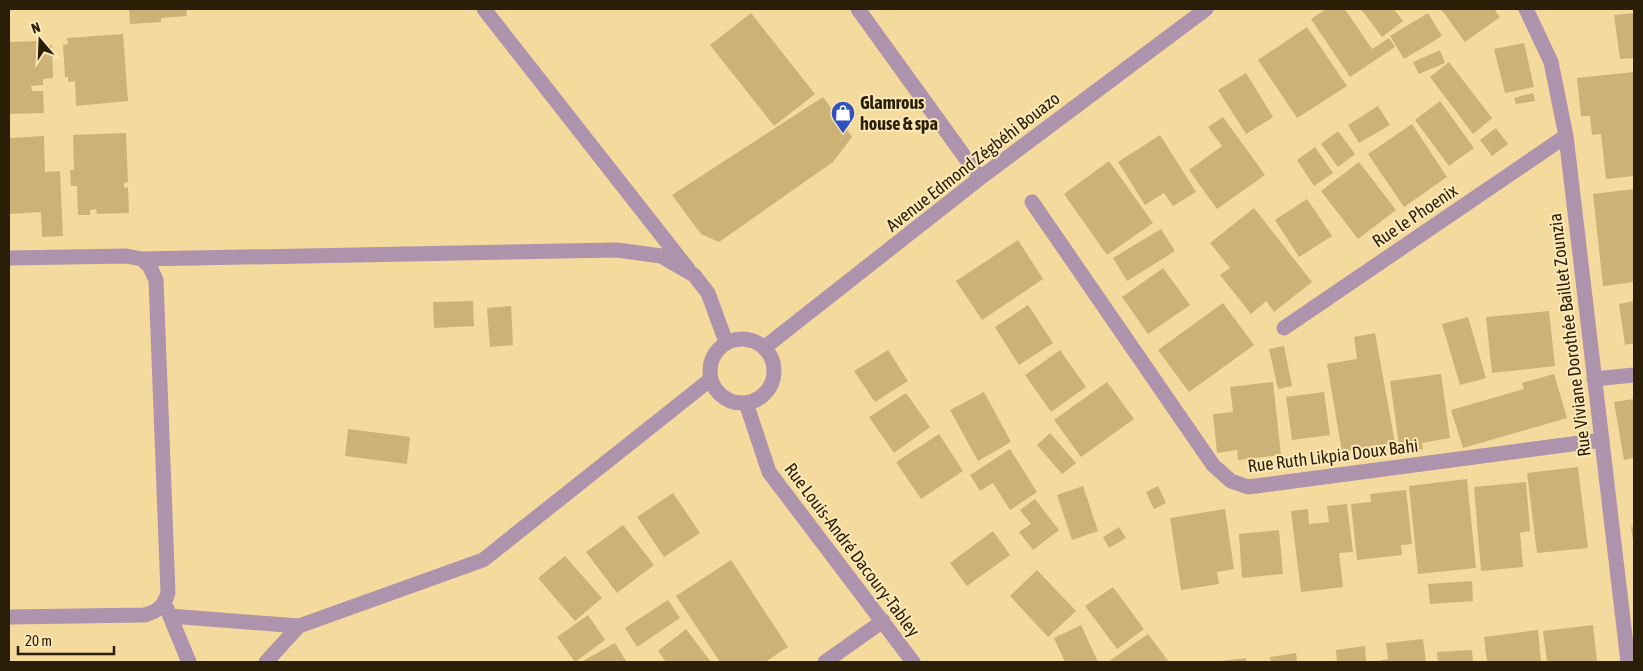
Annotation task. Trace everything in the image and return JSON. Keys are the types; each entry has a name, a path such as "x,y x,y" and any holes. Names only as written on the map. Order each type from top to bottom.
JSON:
{"street":[{"path":"484,9 708,293 726,342"},
{"path":"858,9 980,178"},
{"name":"Avenue Edmond Zégbéhi Bouazo","path":"766,347 980,178 1206,9"},
{"name":"Rue Viviane Dorothée Baillet Zounzia","path":"1526,9 1551,62 1566,136 1628,662"},
{"name":"Rue le Phoenix","path":"1284,328 1566,136"},
{"name":"Rue Ruth Likpia Doux Bahi","path":"1032,202 1213,465 1231,481 1248,487 1602,440"},
{"path":"9,258 126,256 142,259 617,250 661,256 694,275"},
{"path":"142,259 150,267 156,280 168,609 189,662"},
{"path":"740,338 754,341 766,347 772,357 775,369 773,381 766,392 758,399 746,403 726,398 718,392 711,379 710,365 715,352 726,342 740,338"},
{"path":"1594,379 1634,374"},
{"path":"266,662 300,626 483,560 711,379"},
{"name":"Rue Louis-André Dacoury-Tabley","path":"746,403 769,472 913,662"},
{"path":"9,616 145,615 159,609 168,609 300,626"},
{"path":"825,662 883,622"}],"building":[{"path":"129,9 186,9 187,16 161,18 161,22 130,24"},
{"path":"1326,9 1345,9 1372,49 1389,38 1395,47 1350,77 1311,19"},
{"path":"1361,9 1394,9 1403,21 1382,37"},
{"path":"1441,9 1494,9 1500,17 1465,42"},
{"path":"751,13 815,94 774,126 710,45"},
{"path":"1428,13 1442,36 1404,59 1390,36"},
{"path":"1634,13 1634,58 1620,59 1614,15"},
{"path":"1307,27 1347,86 1297,118 1258,60"},
{"path":"123,34 128,101 76,106 75,81 68,82 68,77 65,77 63,45 68,44 67,38"},
{"path":"39,41 39,46 52,45 53,78 43,79 43,85 31,86 32,91 43,91 44,113 9,114 9,42"},
{"path":"1524,43 1534,87 1505,93 1494,49"},
{"path":"1440,50 1445,63 1419,74 1413,62"},
{"path":"1449,62 1492,118 1473,134 1430,77"},
{"path":"1634,72 1634,176 1606,179 1601,134 1592,135 1590,116 1581,116 1577,78"},
{"path":"1246,73 1273,117 1246,134 1218,90"},
{"path":"1533,93 1535,101 1516,104 1514,98"},
{"path":"823,97 852,137 833,162 719,242 701,234 672,195"},
{"path":"1440,101 1474,148 1449,166 1415,120"},
{"path":"1378,106 1390,125 1359,143 1348,125"},
{"path":"1223,117 1265,175 1217,209 1189,170 1222,146 1208,127"},
{"path":"1412,124 1447,177 1404,207 1368,154"},
{"path":"1496,128 1508,144 1492,156 1480,140"},
{"path":"1338,131 1355,154 1338,167 1321,144"},
{"path":"126,133 128,182 124,183 124,188 128,187 129,213 97,214 96,209 90,210 90,215 78,215 77,186 71,186 70,170 74,170 73,135"},
{"path":"1160,135 1196,192 1173,206 1164,193 1145,205 1118,162"},
{"path":"44,136 45,172 60,171 63,236 42,237 41,212 9,214 9,138"},
{"path":"1315,147 1333,173 1314,186 1297,160"},
{"path":"1109,161 1153,223 1107,255 1064,194"},
{"path":"1359,162 1396,210 1358,239 1321,191"},
{"path":"1634,189 1634,282 1603,286 1593,194"},
{"path":"1307,199 1332,236 1299,257 1275,220"},
{"path":"1254,208 1312,282 1274,312 1266,301 1251,314 1220,275 1230,268 1210,243"},
{"path":"1161,229 1175,251 1127,281 1113,258"},
{"path":"1018,240 1043,279 982,320 956,281"},
{"path":"1163,268 1190,305 1148,334 1122,297"},
{"path":"473,301 474,326 434,328 433,302"},
{"path":"1634,301 1634,343 1625,345 1619,304"},
{"path":"1223,303 1254,345 1189,392 1158,350"},
{"path":"1028,305 1053,343 1019,365 995,327"},
{"path":"511,306 513,345 490,347 487,308"},
{"path":"1549,311 1555,366 1492,373 1486,317"},
{"path":"1468,317 1486,378 1460,385 1442,324"},
{"path":"1375,333 1395,443 1342,452 1327,364 1357,359 1354,337"},
{"path":"1284,346 1292,386 1278,389 1269,349"},
{"path":"888,350 908,381 875,402 854,371"},
{"path":"1060,350 1086,387 1051,412 1025,375"},
{"path":"1441,374 1450,438 1422,443 1423,449 1400,452 1390,381"},
{"path":"1554,374 1567,418 1463,448 1451,410 1524,389 1522,383"},
{"path":"1107,382 1134,419 1081,457 1054,420"},
{"path":"1273,382 1281,455 1238,460 1237,450 1217,453 1213,414 1233,412 1230,387"},
{"path":"984,392 1011,442 978,461 950,410"},
{"path":"1324,392 1330,435 1292,440 1286,397"},
{"path":"906,393 930,427 894,453 869,417"},
{"path":"1634,399 1634,458 1624,460 1614,402"},
{"path":"348,429 410,437 407,464 345,456"},
{"path":"1050,433 1076,463 1062,474 1037,445"},
{"path":"939,434 963,471 921,499 896,462"},
{"path":"1010,449 1037,492 1010,510 993,483 980,491 970,475"},
{"path":"1578,467 1588,548 1537,553 1527,473"},
{"path":"1467,479 1476,568 1418,574 1409,486"},
{"path":"1526,482 1530,531 1520,533 1523,567 1481,571 1474,487"},
{"path":"1083,486 1098,531 1072,540 1057,495"},
{"path":"1158,486 1166,503 1154,509 1146,492"},
{"path":"1406,490 1412,544 1401,545 1402,555 1357,560 1351,504 1371,502 1370,494"},
{"path":"673,493 700,533 664,557 637,517"},
{"path":"1035,499 1059,530 1033,550 1019,532 1031,524 1020,510"},
{"path":"1347,504 1353,552 1339,553 1343,587 1301,592 1291,511 1308,509 1309,524 1329,522 1327,506"},
{"path":"1225,509 1234,569 1217,572 1219,584 1181,590 1170,518"},
{"path":"623,525 654,565 617,593 586,552"},
{"path":"1634,526 1634,540 1633,540 1631,527"},
{"path":"1119,527 1126,538 1109,548 1103,537"},
{"path":"1279,530 1283,574 1242,578 1239,534"},
{"path":"993,531 1010,555 967,586 950,563"},
{"path":"565,556 602,598 575,621 538,578"},
{"path":"731,560 788,647 765,662 720,662 676,596"},
{"path":"1037,570 1076,611 1048,637 1010,596"},
{"path":"1472,581 1473,601 1430,604 1428,584"},
{"path":"1113,587 1144,629 1117,649 1085,606"},
{"path":"668,600 680,618 637,647 625,628"},
{"path":"588,615 605,640 575,662 557,637"},
{"path":"1081,625 1098,662 1065,662 1054,638"},
{"path":"1593,625 1597,662 1547,662 1543,631"},
{"path":"686,629 711,662 666,662 658,651"},
{"path":"1538,630 1541,662 1487,662 1484,637"},
{"path":"1148,634 1169,662 1108,662"},
{"path":"1423,639 1426,662 1373,662 1388,659 1386,643"},
{"path":"615,643 626,661 581,662"},
{"path":"1365,646 1366,662 1337,662 1336,650"},
{"path":"1472,650 1473,662 1438,662 1437,652"},
{"path":"1296,653 1297,662 1271,662 1270,657"},
{"path":"1246,658 1246,662 1222,662 1222,661"}],"place":[{"name":"Glamrous house & spa","path":"843,134"}]}
